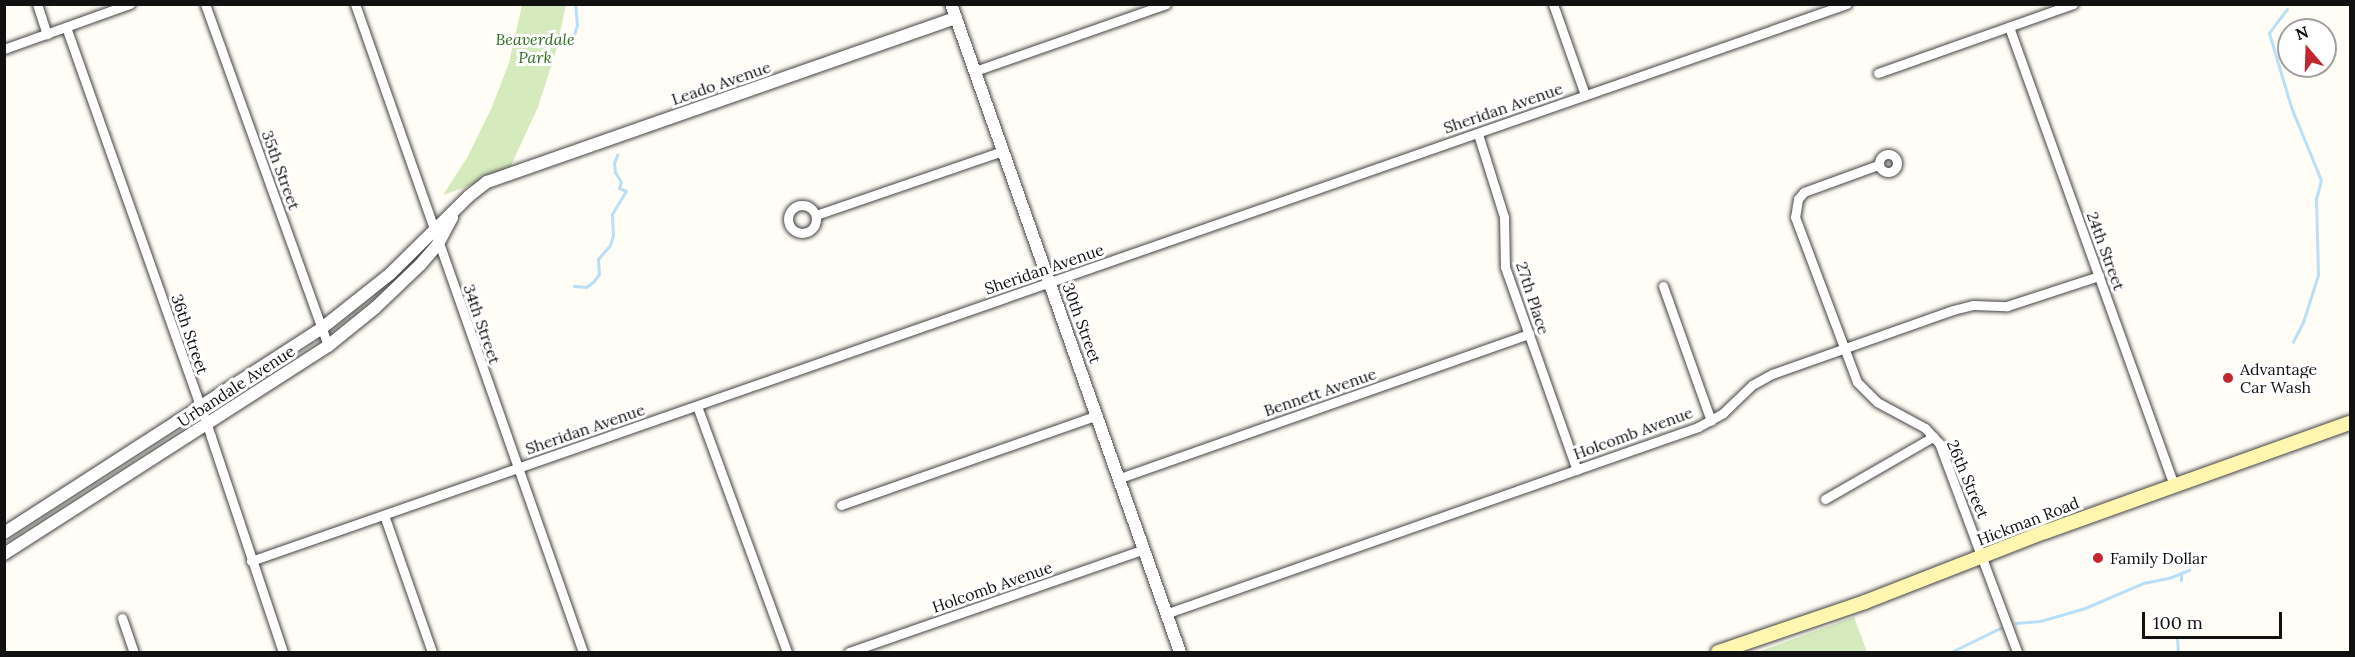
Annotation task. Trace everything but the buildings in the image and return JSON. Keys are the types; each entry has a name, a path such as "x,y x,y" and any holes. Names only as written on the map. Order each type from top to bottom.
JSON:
{"main road":[{"name":"Hickman Road","path":"1718,652 1865,603 1983,556 2350,423"}],"street":[{"path":"37,4 47,34"},
{"path":"4,49 130,4"},
{"name":"35th Street","path":"205,4 328,346"},
{"name":"34th Street","path":"355,4 583,652"},
{"name":"30th Street","path":"951,4 1180,652"},
{"path":"975,71 1167,4"},
{"path":"1553,4 1585,95"},
{"name":"Sheridan Avenue","path":"251,561 1847,4"},
{"path":"1878,73 2073,4"},
{"name":"Leado Avenue","path":"497,179 956,18"},
{"name":"36th Street","path":"66,27 284,652"},
{"name":"24th Street","path":"2009,27 2174,486"},
{"name":"27th Place","path":"1478,134 1504,217 1505,267 1577,470"},
{"path":"816,216 1004,151"},
{"name":"26th Street","path":"1878,165 1804,192 1798,199 1795,217 1857,382 1867,394 1925,428 1947,459 2017,652"},
{"name":"Urbandale Avenue","path":"4,533 322,328 368,293 455,212 469,196 487,182 497,179"},
{"name":"Urbandale Avenue","path":"4,554 328,346 375,308 438,244 455,212"},
{"name":"Holcomb Avenue","path":"1168,614 1711,421 1752,385 1772,374 1953,310 1973,305 2007,306 2099,276"},
{"path":"1663,286 1711,421"},
{"name":"Bennett Avenue","path":"1120,478 1529,334"},
{"path":"697,406 787,652"},
{"path":"841,505 1098,415"},
{"path":"1825,499 1933,437"},
{"path":"384,515 432,652"},
{"name":"Holcomb Avenue","path":"849,652 1145,549"},
{"path":"122,618 134,652"}],"green space":[{"name":"Beaverdale Park","path":"522,5 566,5 556,51 538,107 508,172 443,195 468,156 491,109 509,63"},
{"path":"1854,617 1867,652 1758,652"}],"waterway":[{"path":"573,38 577,25 575,4"},
{"path":"2287,9 2269,33 2291,107 2321,180 2316,199 2318,275 2303,322 2293,342"},
{"path":"574,286 586,287 593,282 599,274 598,259 610,245 613,235 612,214 626,191 619,188 621,182 615,172 614,163 617,155"},
{"path":"2016,623 2040,621 2085,608 2143,583 2169,578 2189,570"},
{"path":"2181,573 2181,580"},
{"path":"1951,652 2000,628"},
{"path":"2177,638 2178,652"}],"place":[{"name":"Advantage Car Wash","path":"2228,378"},
{"name":"Family Dollar","path":"2098,558"}]}
